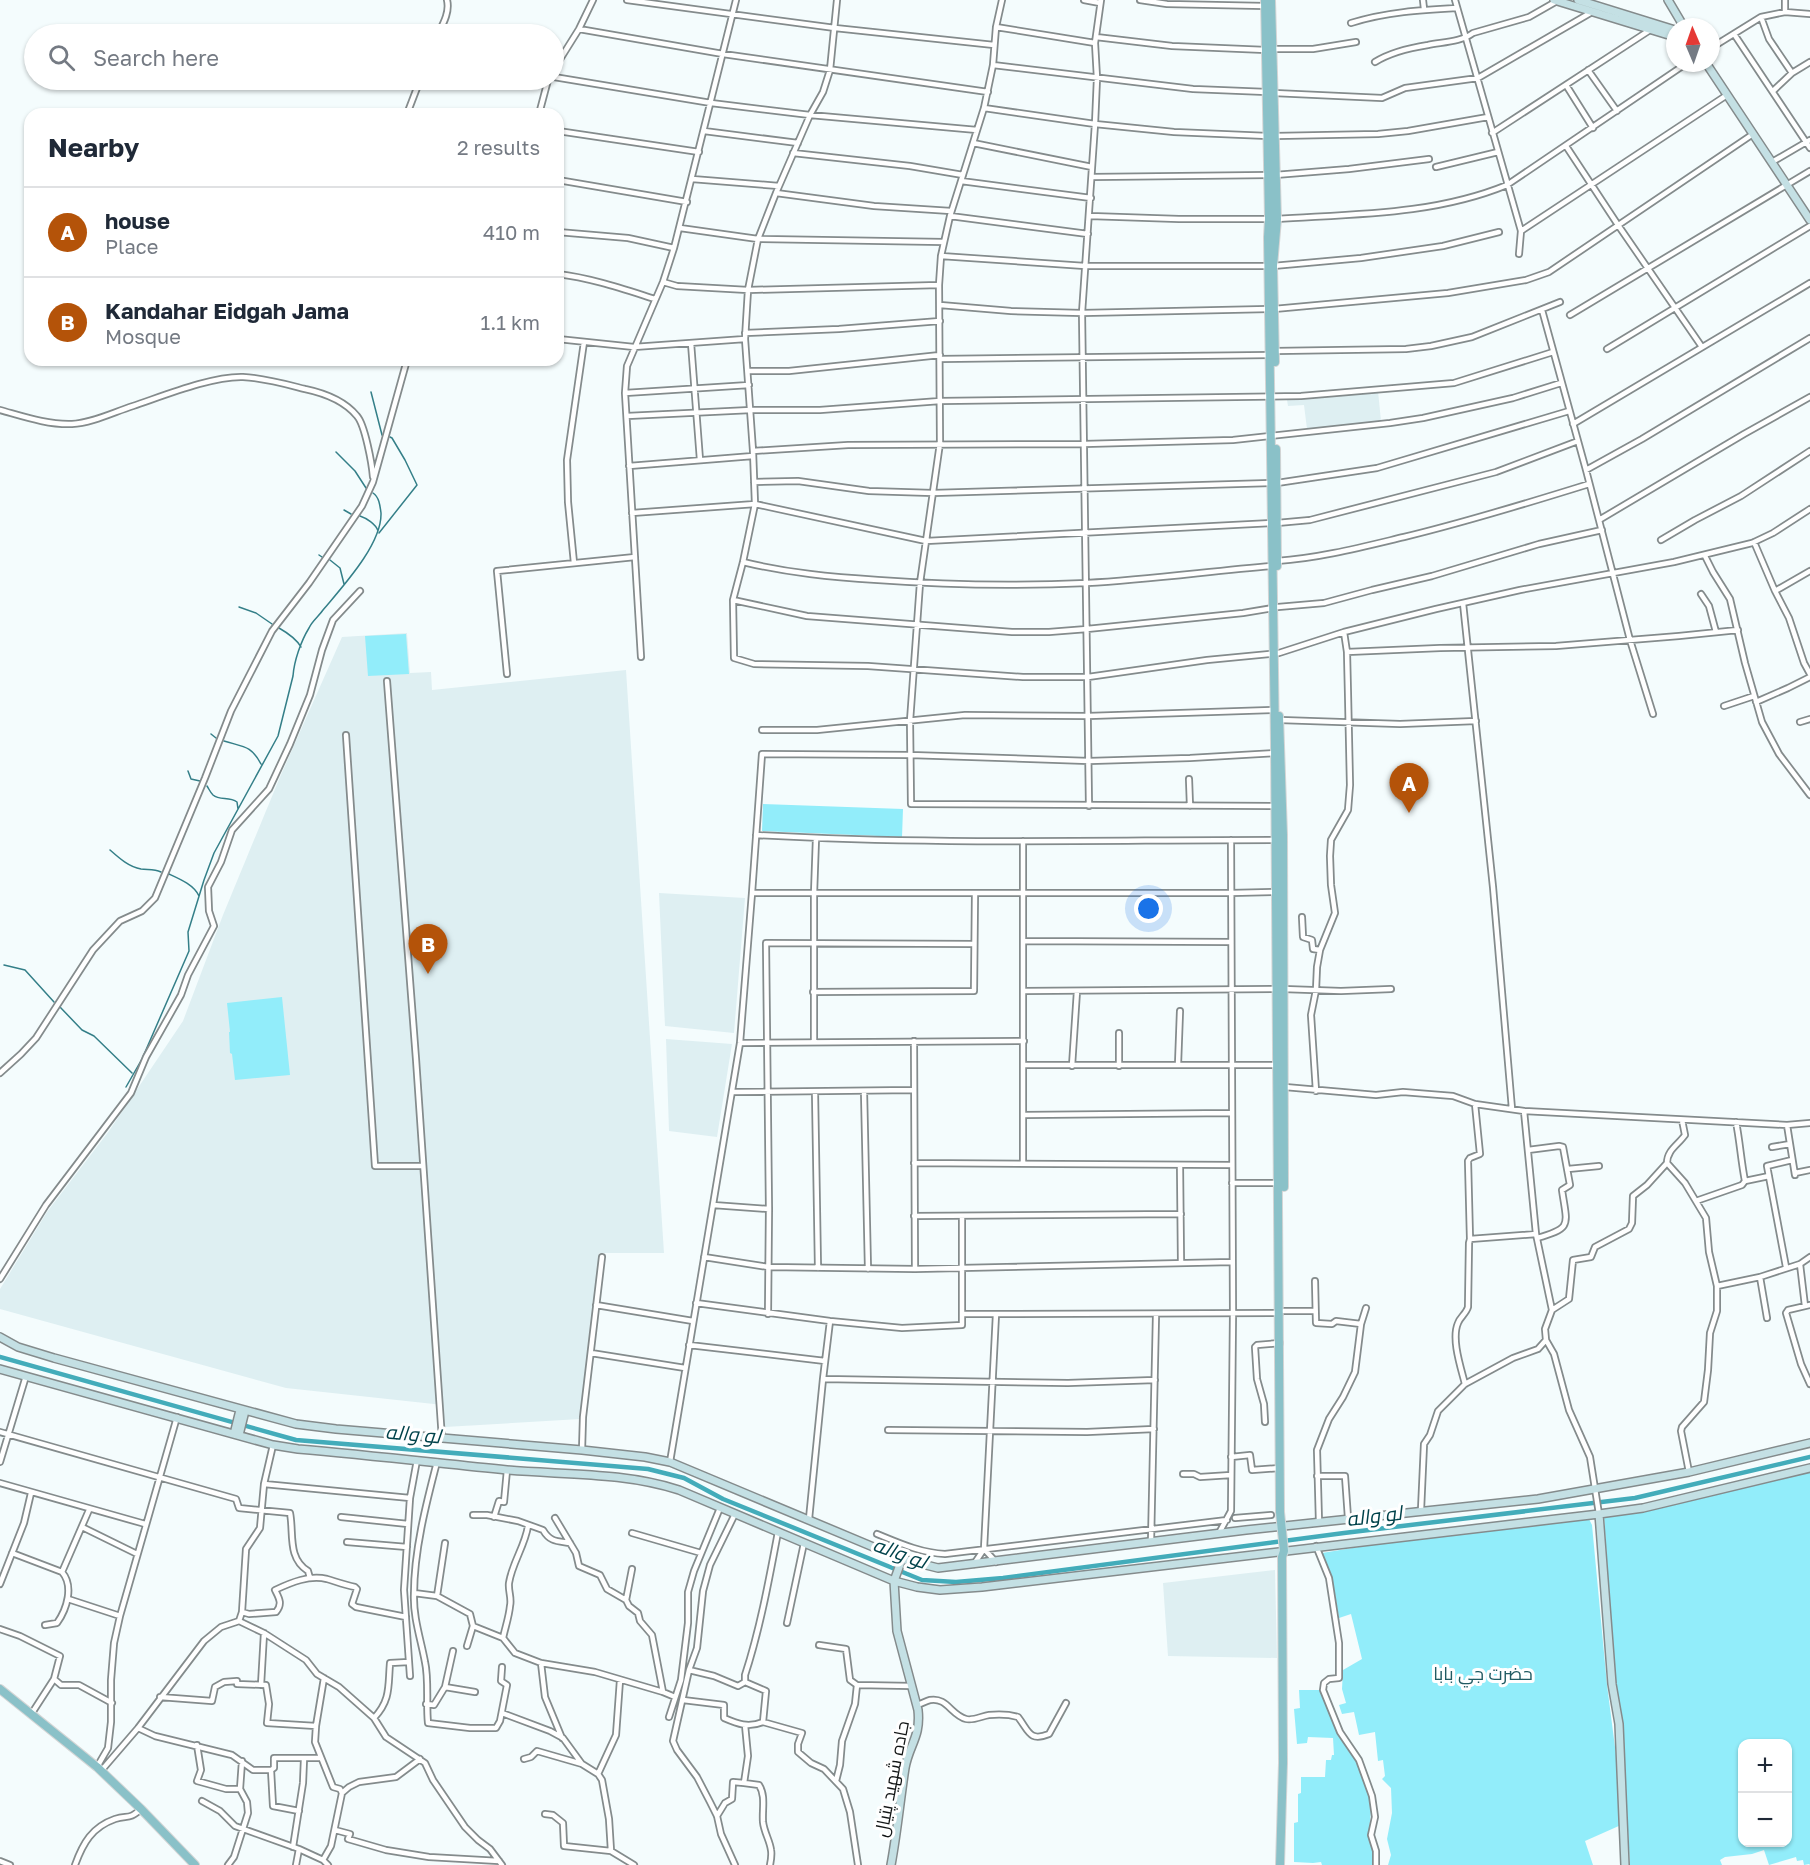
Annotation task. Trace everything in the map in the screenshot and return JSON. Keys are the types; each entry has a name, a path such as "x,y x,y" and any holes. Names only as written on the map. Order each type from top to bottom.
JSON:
{"main road":[{"path":"1267,2 1273,219 1271,266 1276,608 1275,806 1279,829 1275,840 1285,1087 1281,1183"},
{"path":"1276,654 1280,720 1280,989 1277,1065 1281,1183 1284,1513 1281,1527"},
{"path":"1280,1865 1287,1560 1281,1527 1280,1343 1282,1312"},
{"path":"1285,1667 1285,1865"},
{"path":"0,1689 99,1769 195,1865"}],"street":[{"path":"442,24 447,14 447,0"},
{"path":"564,53 593,0"},
{"path":"627,0 834,28 994,45"},
{"path":"641,657 625,393 627,366 663,282 680,228 736,0"},
{"path":"837,0 830,70 823,92 778,186 758,238 748,290 745,336 755,504 733,600 734,658 754,664 868,666 1023,677 1088,677 1207,660 1276,654 1344,632 1462,603 1705,556 1755,542 1810,509"},
{"path":"1001,0 988,92 951,213 941,256 939,285 940,443 920,583 910,721 911,804 1275,806"},
{"path":"1084,0 1100,2 1096,40 1097,78 1090,216 1082,314 1089,806"},
{"path":"1140,0 1167,4 1267,2"},
{"path":"1423,0 1424,9"},
{"path":"1455,0 1521,231 1519,254"},
{"path":"1375,62 1388,54 1466,38 1473,33 1529,17 1556,0 1666,34"},
{"path":"1578,0 1666,27"},
{"path":"1668,0 1679,18"},
{"path":"1785,0 1785,12"},
{"path":"1351,23 1371,17 1424,9 1457,8"},
{"path":"993,65 1193,89 1382,98 1406,88 1478,78 1592,12"},
{"path":"1720,43 1761,17 1785,12 1810,14"},
{"path":"1761,17 1769,39 1792,73"},
{"path":"996,27 1096,40 1172,46 1269,50 1313,49 1356,42"},
{"path":"579,29 723,54 988,92"},
{"path":"1492,133 1650,30"},
{"path":"1734,34 1808,141 1810,148"},
{"path":"1773,91 1792,73 1810,62"},
{"path":"1588,70 1617,111"},
{"path":"1090,216 1273,219 1398,211 1438,206 1507,185 1674,72"},
{"path":"1712,72 1810,220"},
{"path":"564,78 711,103 810,115 977,130"},
{"path":"1566,85 1593,128"},
{"path":"409,108 416,90"},
{"path":"541,108 545,90"},
{"path":"1521,231 1727,94"},
{"path":"984,108 1095,124 1174,132 1272,136 1378,134 1488,117"},
{"path":"704,131 798,143"},
{"path":"564,132 699,152"},
{"path":"940,305 1082,314 1272,309 1448,293 1526,280 1549,272 1754,134"},
{"path":"1772,162 1808,141"},
{"path":"973,143 1092,167"},
{"path":"1566,146 1702,347"},
{"path":"1436,167 1498,152"},
{"path":"793,153 910,166 963,175"},
{"path":"1092,177 1272,175 1349,169 1429,159"},
{"path":"1570,315 1810,171"},
{"path":"692,179 778,186"},
{"path":"564,181 687,202"},
{"path":"961,181 1090,198"},
{"path":"776,193 951,213 1088,234"},
{"path":"1607,349 1810,226"},
{"path":"680,228 758,238 944,242"},
{"path":"941,256 1085,266 1271,266 1361,258 1443,246 1499,232"},
{"path":"564,233 628,238 674,248"},
{"path":"564,275 615,286 655,299"},
{"path":"663,282 677,286 748,290 939,285"},
{"path":"1573,424 1810,283"},
{"path":"748,371 789,371 940,357 1084,357 1406,349 1472,337 1560,302"},
{"path":"1542,310 1630,640 1653,714"},
{"path":"564,340 634,347 940,321"},
{"path":"1586,470 1810,338"},
{"path":"574,563 568,502 567,460 584,342"},
{"path":"692,343 699,460"},
{"path":"627,417 751,410 820,410 940,401 1273,397 1454,382 1553,352"},
{"path":"0,1073 36,1038 93,950 120,921 142,910 155,898 206,778 231,711 272,630 316,573 362,506 373,482 405,366"},
{"path":"0,410 52,422 72,424 222,379 243,377 271,381 320,392 339,401 359,417 372,460 373,482"},
{"path":"629,466 811,446 940,443 1084,444 1233,440 1424,418 1513,398 1562,383"},
{"path":"625,393 749,385"},
{"path":"1599,520 1810,397"},
{"path":"754,482 798,481 869,491 933,493 1274,483 1377,468 1569,411"},
{"path":"632,513 755,504 926,541 1274,523 1310,519 1496,472 1578,441"},
{"path":"1661,540 1741,496 1810,451"},
{"path":"743,562 806,575 920,583 1086,583 1275,564 1302,559 1395,539 1508,509 1589,484"},
{"path":"1804,513 1810,519"},
{"path":"733,600 807,616 1012,632 1087,629 1324,603 1432,576 1539,544 1602,530"},
{"path":"1724,705 1755,699 1788,688 1810,675 1789,618 1755,542"},
{"path":"1705,556 1730,599 1762,722 1779,754 1810,795"},
{"path":"507,674 497,571 635,557"},
{"path":"1775,591 1810,571"},
{"path":"0,1280 46,1205 131,1093 146,1057 181,995 188,975 214,926 209,911 208,887 221,862 232,830 269,789 310,695 333,620 360,591"},
{"path":"1701,594 1709,606 1716,632"},
{"path":"1462,603 1500,955 1512,1109"},
{"path":"1347,652 1545,646 1738,630"},
{"path":"1316,1091 1311,1016 1320,950 1335,913 1331,885 1331,840 1348,810 1349,723 1347,652 1344,632"},
{"path":"387,681 442,1438"},
{"path":"762,730 817,730 964,715 1088,716 1274,710"},
{"path":"1800,722 1810,719"},
{"path":"1280,720 1400,724 1476,721"},
{"path":"346,735 375,1166 423,1166"},
{"path":"670,1462 740,1042 762,754 1089,761 1275,753"},
{"path":"1190,779 1190,806"},
{"path":"756,835 1023,841 1275,840"},
{"path":"814,1041 816,838"},
{"path":"1219,1533 1231,1511 1233,1314 1231,840"},
{"path":"1023,841 1023,1164"},
{"path":"752,893 1231,894 1276,892"},
{"path":"813,992 974,991 975,894"},
{"path":"1302,917 1303,937 1312,940 1313,950 1320,950"},
{"path":"1024,941 1231,942"},
{"path":"768,1314 766,943 974,944"},
{"path":"1024,991 1391,989"},
{"path":"1072,1066 1077,991"},
{"path":"1178,1065 1180,1011"},
{"path":"1119,1033 1119,1066"},
{"path":"914,1041 915,1269"},
{"path":"740,1042 1024,1041"},
{"path":"1024,1065 1277,1065"},
{"path":"1285,1087 1376,1095 1403,1092 1453,1096 1474,1104 1524,1111 1787,1125 1810,1124"},
{"path":"732,1092 914,1090"},
{"path":"864,1091 867,1269"},
{"path":"815,1092 818,1268"},
{"path":"1465,1384 1456,1350 1458,1323 1468,1307 1470,1239 1468,1161 1480,1154 1474,1104"},
{"path":"1524,1111 1536,1236 1552,1310 1545,1329 1546,1340 1554,1354 1569,1410 1590,1457 1599,1511 1612,1684 1619,1724 1625,1865"},
{"path":"1024,1115 1232,1113"},
{"path":"1682,1120 1685,1135 1672,1148 1667,1157 1667,1163 1685,1183 1706,1218 1709,1252 1718,1286 1717,1311 1710,1333 1704,1402 1681,1431 1689,1473"},
{"path":"1736,1122 1745,1181"},
{"path":"1787,1125 1795,1174 1810,1170"},
{"path":"1772,1147 1790,1144"},
{"path":"1470,1239 1536,1236 1558,1232 1564,1227 1566,1216 1562,1190 1570,1185 1563,1147 1528,1150"},
{"path":"1786,1267 1767,1166 1792,1160"},
{"path":"914,1163 1232,1165"},
{"path":"1552,1310 1569,1299 1573,1260 1591,1257 1595,1247 1629,1229 1632,1223 1633,1196 1647,1185 1667,1163"},
{"path":"1180,1165 1181,1262"},
{"path":"1568,1169 1599,1167"},
{"path":"1696,1201 1742,1185 1745,1181 1769,1176"},
{"path":"1232,1183 1281,1183"},
{"path":"713,1205 769,1209"},
{"path":"914,1216 1181,1214"},
{"path":"696,1304 902,1328 962,1324 962,1216"},
{"path":"582,1450 583,1417 602,1257"},
{"path":"704,1257 768,1267 867,1269 1232,1262"},
{"path":"1718,1286 1760,1277 1800,1264 1810,1257"},
{"path":"1800,1264 1808,1305 1788,1310 1786,1313 1801,1364 1810,1384"},
{"path":"1760,1277 1767,1318"},
{"path":"1315,1281 1316,1323 1332,1324 1336,1321 1361,1324"},
{"path":"596,1305 693,1321"},
{"path":"1319,1522 1317,1450 1329,1419 1355,1372 1361,1324 1366,1308"},
{"path":"963,1314 1156,1315 1315,1311"},
{"path":"974,1564 984,1549 996,1314"},
{"path":"1151,1542 1156,1315"},
{"path":"809,1519 831,1321"},
{"path":"0,1337 18,1347 45,1355 296,1424 582,1450 670,1462 809,1519 901,1562 938,1568 1348,1518 1538,1499 1689,1473 1810,1443"},
{"path":"1421,1510 1424,1444 1431,1435 1438,1411 1465,1384 1513,1358 1538,1349 1546,1340"},
{"path":"1265,1422 1264,1404 1257,1379 1255,1347 1257,1344 1280,1343"},
{"path":"689,1345 825,1361"},
{"path":"591,1353 685,1368"},
{"path":"0,1369 273,1445 507,1470 644,1480 679,1490 895,1579 917,1587 940,1590 1599,1511 1643,1508 1810,1468"},
{"path":"0,1462 26,1376"},
{"path":"823,1379 1068,1383 1155,1380"},
{"path":"236,1434 243,1410"},
{"path":"99,1769 108,1748 114,1642 145,1524 177,1417"},
{"path":"888,1430 1087,1432 1154,1428"},
{"path":"0,1432 236,1499 239,1508 290,1513 294,1554 301,1566 308,1570 310,1578"},
{"path":"239,1622 242,1612 246,1549 260,1528 264,1484 273,1445"},
{"path":"1231,1457 1250,1455 1252,1470 1280,1468"},
{"path":"411,1676 405,1590 410,1498 417,1460"},
{"path":"437,1462 424,1515 414,1593 414,1611 420,1647 426,1664 428,1723 457,1727 495,1728 500,1721 507,1685 501,1681 502,1667"},
{"path":"494,1517 499,1501 504,1502 507,1470"},
{"path":"1183,1473 1200,1477 1231,1475"},
{"path":"1317,1476 1345,1476 1348,1518"},
{"path":"0,1483 145,1524"},
{"path":"264,1484 410,1498"},
{"path":"0,1584 24,1523 32,1493"},
{"path":"669,1717 681,1680 688,1623 688,1592 720,1508"},
{"path":"62,1572 89,1510"},
{"path":"1231,1511 1246,1530"},
{"path":"735,1514 710,1565 703,1591 697,1648 689,1670 673,1741 697,1777 717,1816 721,1834 735,1865"},
{"path":"473,1515 518,1521 543,1530 552,1540 570,1543"},
{"path":"1235,1518 1271,1515"},
{"path":"341,1517 408,1524"},
{"path":"555,1518 576,1553 579,1566 598,1573 607,1589 626,1600 638,1613 640,1621 652,1635 663,1692"},
{"path":"877,1534 934,1554 945,1554 1227,1520"},
{"path":"503,1638 510,1606 511,1594 508,1586 528,1526"},
{"path":"82,1527 137,1554"},
{"path":"745,1682 758,1632 778,1532"},
{"path":"632,1533 701,1553"},
{"path":"347,1542 407,1547"},
{"path":"437,1596 445,1543"},
{"path":"787,1623 804,1543"},
{"path":"1316,1546 1329,1578 1339,1643 1340,1678 1329,1679 1324,1683 1323,1690 1340,1732 1359,1760 1372,1796 1375,1817 1371,1835 1376,1851 1376,1865"},
{"path":"984,1549 996,1562"},
{"path":"12,1553 62,1572 67,1578 68,1599 57,1623 45,1625"},
{"name":"جاده شهید پتیال","path":"891,1865 906,1764 918,1731 919,1720 897,1631 895,1579 901,1562"},
{"path":"626,1600 632,1569"},
{"path":"242,1612 249,1614 276,1611 280,1607 280,1600 275,1590 310,1578 327,1579 355,1587 357,1589 352,1604 356,1607 406,1617"},
{"path":"414,1593 437,1596 470,1614 473,1626 467,1646"},
{"path":"68,1599 120,1616"},
{"path":"99,1769 138,1728 204,1641 221,1627 239,1622 264,1633 306,1660 317,1674 339,1687 374,1718 386,1737 420,1759 465,1827 490,1849 500,1863"},
{"path":"473,1626 503,1638 515,1653 541,1664 595,1672 675,1697"},
{"path":"0,1629 20,1636 60,1656 54,1679 32,1713"},
{"path":"261,1685 264,1633"},
{"path":"819,1645 846,1649 850,1680 857,1685 912,1686"},
{"path":"426,1704 434,1705 445,1687 453,1651"},
{"path":"374,1718 387,1700 390,1663 409,1662"},
{"path":"541,1664 545,1696 562,1738 582,1764"},
{"path":"689,1670 714,1676 738,1686 745,1682"},
{"path":"324,1678 315,1742 333,1787 341,1791"},
{"path":"54,1679 61,1685 79,1685 112,1703"},
{"path":"598,1774 616,1735 620,1680"},
{"path":"160,1697 212,1701 215,1687 224,1682 237,1681 237,1684 266,1685 267,1723 316,1726"},
{"path":"745,1682 766,1691 763,1722"},
{"path":"836,1781 842,1741 855,1704 857,1685"},
{"path":"445,1687 475,1692"},
{"path":"683,1700 723,1704 724,1718 739,1725 754,1726 763,1722 802,1733 798,1752 811,1763 824,1769 843,1789 850,1812 858,1865"},
{"path":"917,1705 929,1701 943,1702 954,1713 966,1719 1007,1714 1018,1717 1034,1737 1042,1737 1049,1734 1066,1703"},
{"path":"502,1713 550,1731 562,1738"},
{"path":"744,1783 748,1756 745,1725"},
{"path":"138,1728 155,1736 232,1755 253,1770 271,1770"},
{"path":"197,1745 201,1770 197,1781 226,1789 240,1789"},
{"path":"524,1759 531,1757 537,1751 582,1764 598,1774 602,1780 609,1819 611,1851"},
{"path":"299,1811 273,1806 271,1770 274,1768 274,1758 321,1758"},
{"path":"293,1847 303,1784 304,1759"},
{"path":"341,1791 359,1782 396,1777 420,1759"},
{"path":"228,1865 234,1857 248,1813 248,1802 240,1789 242,1761"},
{"path":"717,1816 725,1803 732,1799 733,1782 759,1785 764,1795 763,1825 771,1851 770,1865"},
{"path":"323,1860 331,1846 341,1791"},
{"path":"202,1801 220,1811 235,1826 299,1849 323,1860 328,1865"},
{"path":"75,1865 81,1847 98,1827 118,1818 132,1818 141,1809"},
{"path":"545,1814 553,1815 563,1823 564,1846 611,1851 634,1865"},
{"path":"335,1830 350,1834 348,1839 386,1850 429,1857 500,1863"},
{"path":"296,1865 299,1849"},
{"path":"0,1861 10,1865"}],"shaded area":[{"path":"1378,391 1381,421 1307,429 1304,405 1288,406 1287,400"},
{"path":"407,633 410,673 431,672 432,690 626,670 664,1253 599,1253 580,1419 445,1427 443,1405 286,1388 0,1309 0,1289 47,1212 109,1131 183,1021 223,915 280,777 342,637"},
{"path":"659,893 745,898 734,1033 665,1026"},
{"path":"666,1039 732,1044 717,1137 669,1131"},
{"path":"1275,1570 1277,1658 1168,1656 1163,1583"}],"green space":[{"path":"406,634 409,674 368,676 365,636"},
{"path":"763,804 903,809 902,837 762,831"},
{"path":"282,997 290,1075 235,1080 230,1053 227,1003"},
{"path":"1810,1472 1810,1865 1804,1865 1803,1860 1797,1861 1796,1857 1769,1865 1764,1850 1752,1854 1725,1857 1720,1860 1722,1865 1630,1865 1622,1722 1615,1683 1604,1516 1646,1511"},
{"name":"حضرت جي بابا","path":"1589,1519 1592,1525 1621,1825 1585,1841 1593,1865 1388,1865 1391,1855 1387,1839 1392,1813 1391,1788 1382,1779 1385,1776 1383,1760 1378,1761 1375,1732 1359,1735 1354,1712 1342,1714 1339,1705 1346,1703 1342,1689 1343,1670 1362,1659 1351,1614 1339,1618 1332,1576 1322,1553 1401,1540"},
{"path":"1299,1690 1320,1690 1338,1734 1357,1761 1369,1795 1371,1809 1369,1834 1373,1865 1322,1865 1321,1862 1294,1862 1294,1823 1298,1822 1298,1794 1301,1793 1301,1777 1325,1777 1326,1760 1331,1760 1334,1755 1333,1738 1308,1737 1307,1743 1297,1744 1294,1709 1300,1708"}],"waterway":[{"path":"371,392 382,435"},
{"path":"379,533 417,485 390,437"},
{"path":"336,452 355,471 366,488"},
{"path":"126,1087 142,1059 189,951 188,932 214,853 278,736 296,658 303,639 312,623 360,564 375,538 380,525 381,513 380,504 373,493"},
{"path":"344,510 351,514"},
{"path":"360,516 373,524 378,531"},
{"path":"330,560 340,568 344,584"},
{"path":"239,607 256,613 272,624"},
{"path":"279,628 301,647"},
{"path":"211,734 216,738"},
{"path":"224,741 250,750 261,764"},
{"path":"188,771 191,779 200,781"},
{"path":"207,786 216,797 237,802 238,809"},
{"path":"110,850 132,866 161,872"},
{"path":"169,874 182,880 199,896"},
{"path":"4,965 25,970 54,1002"},
{"path":"60,1007 82,1030 94,1036 132,1073"},
{"name":"لو واله","path":"0,1357 296,1440 648,1469 684,1478 723,1499 922,1580 956,1582 1003,1578 1344,1533 1635,1498 1810,1457"}],"place":[{"name":"house","path":"1409,813"},
{"name":"Kandahar Eidgah Jama","path":"428,974"}]}
